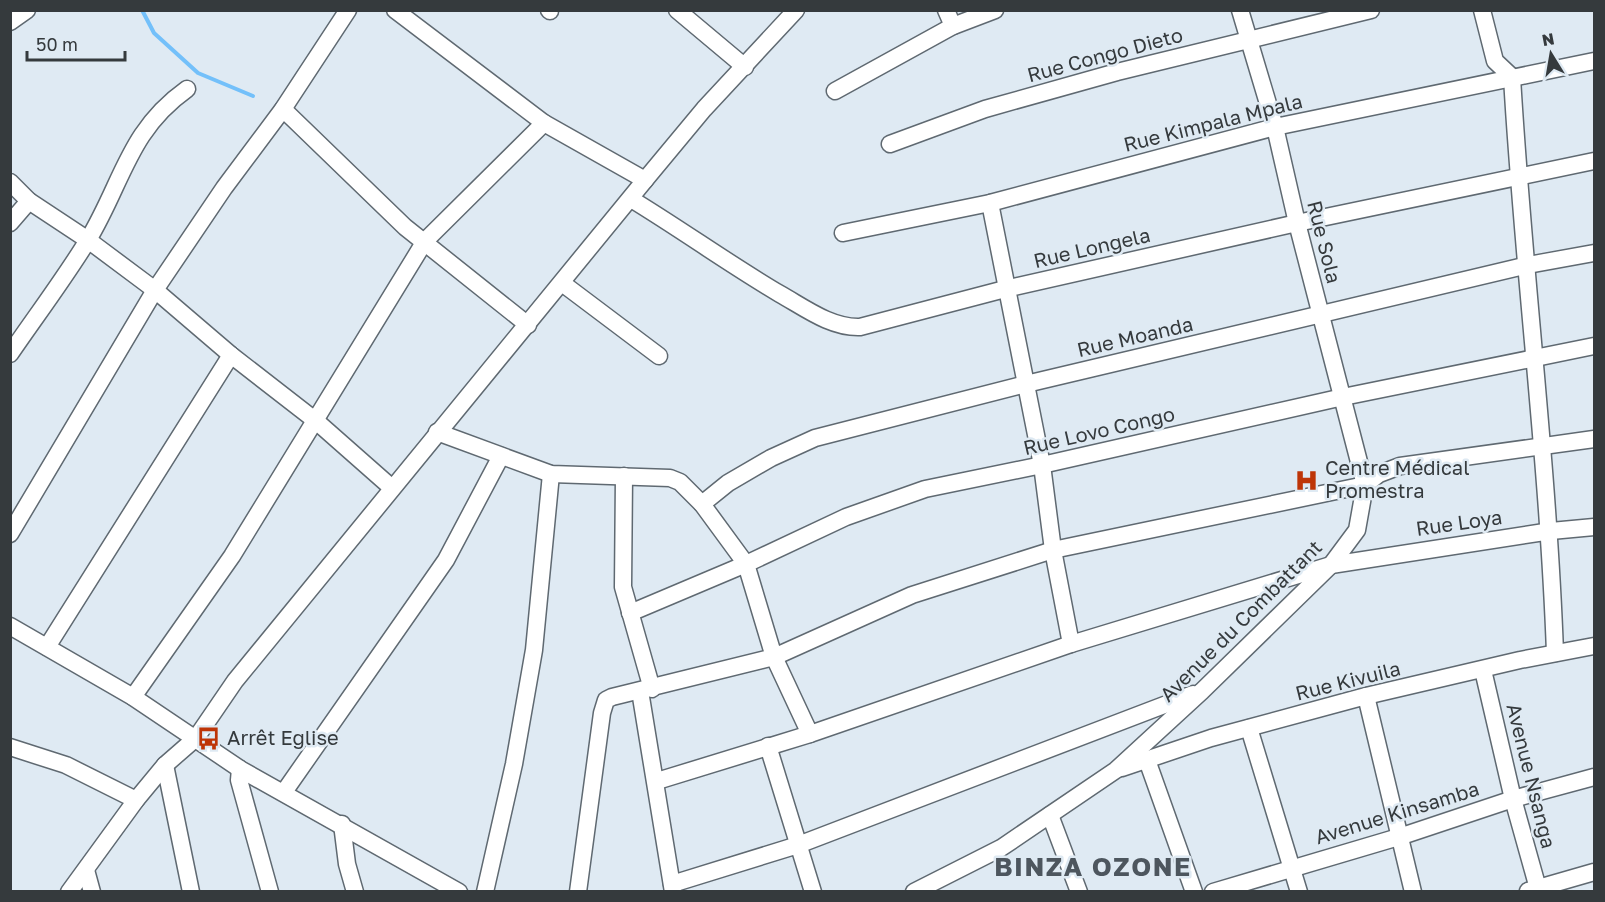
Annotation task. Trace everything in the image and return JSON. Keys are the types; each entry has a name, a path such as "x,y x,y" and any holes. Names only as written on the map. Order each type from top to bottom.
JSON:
{"street":[{"path":"10,22 27,10"},
{"path":"10,534 155,290 224,188 277,117 348,10"},
{"path":"395,10 544,123 645,180"},
{"path":"677,10 745,67"},
{"path":"69,891 136,800 165,765 196,738 235,681 437,432 528,325 704,109 796,10"},
{"path":"946,10 953,26"},
{"path":"835,91 953,26 995,10"},
{"name":"Rue Sola","path":"1240,10 1275,127 1297,223 1365,485"},
{"name":"Rue Congo Dieto","path":"890,144 985,109 1249,38 1371,10"},
{"path":"1482,10 1495,61 1512,77 1518,176 1551,531 1555,653"},
{"name":"Rue Kimpala Mpala","path":"843,233 990,203 1275,127 1594,61"},
{"path":"10,354 88,240 130,154 150,121 165,105 187,89"},
{"path":"277,117 528,325"},
{"path":"133,697 232,556 425,241 544,123"},
{"name":"Rue Longela","path":"631,199 719,258 821,317 846,327 875,326 1005,289 1297,223 1594,161"},
{"path":"10,182 29,201 88,240 155,290 316,421 392,488"},
{"path":"10,223 29,201"},
{"path":"990,203 1005,289 1042,465 1053,549 1071,644"},
{"name":"Rue Moanda","path":"702,504 737,478 815,438 1026,384 1527,265 1594,254"},
{"path":"562,283 658,356"},
{"name":"Rue Lovo Congo","path":"630,613 746,564 846,517 925,489 1042,465 1343,396 1594,346"},
{"path":"47,647 231,354"},
{"path":"437,432 552,474 670,478 680,482 702,504 746,564 774,657 810,734"},
{"path":"578,891 603,706 612,697 774,657 912,596 1053,549 1365,485 1378,474 1400,466 1594,439"},
{"path":"284,792 446,560 501,456"},
{"path":"485,891 514,765 534,650 552,474"},
{"path":"624,476 622,575 646,690 673,888 798,845 1202,691"},
{"name":"Avenue du Combattant","path":"914,891 1000,848 1116,770 1202,691 1331,565 1357,530 1365,485"},
{"name":"Rue Loya","path":"657,781 810,734 1071,644 1331,565 1551,531 1594,527"},
{"path":"10,626 133,697 240,769 342,824 451,889"},
{"name":"Rue Kivuila","path":"1116,770 1249,728 1366,696 1594,646"},
{"name":"Avenue Nsanga","path":"1483,670 1535,890"},
{"path":"1366,696 1402,836 1413,891"},
{"path":"1249,728 1299,891"},
{"path":"768,746 813,891"},
{"path":"10,747 66,765 136,800"},
{"path":"1147,760 1194,891"},
{"path":"165,765 191,891"},
{"path":"240,769 240,780 270,891"},
{"name":"Avenue Kinsamba","path":"1213,891 1402,836 1513,799 1594,777"},
{"path":"1050,815 1079,891"},
{"path":"342,824 347,864 355,891"},
{"path":"86,870 92,891"},
{"path":"1535,890 1594,872"}],"waterway":[{"path":"142,10 154,33 198,73 253,96"}],"place":[{"name":"Centre Médical Promestra","path":"1307,480"},
{"name":"Arrêt Eglise","path":"209,738"}],"district":[{"name":"BINZA OZONE","path":"1093,867"}]}
